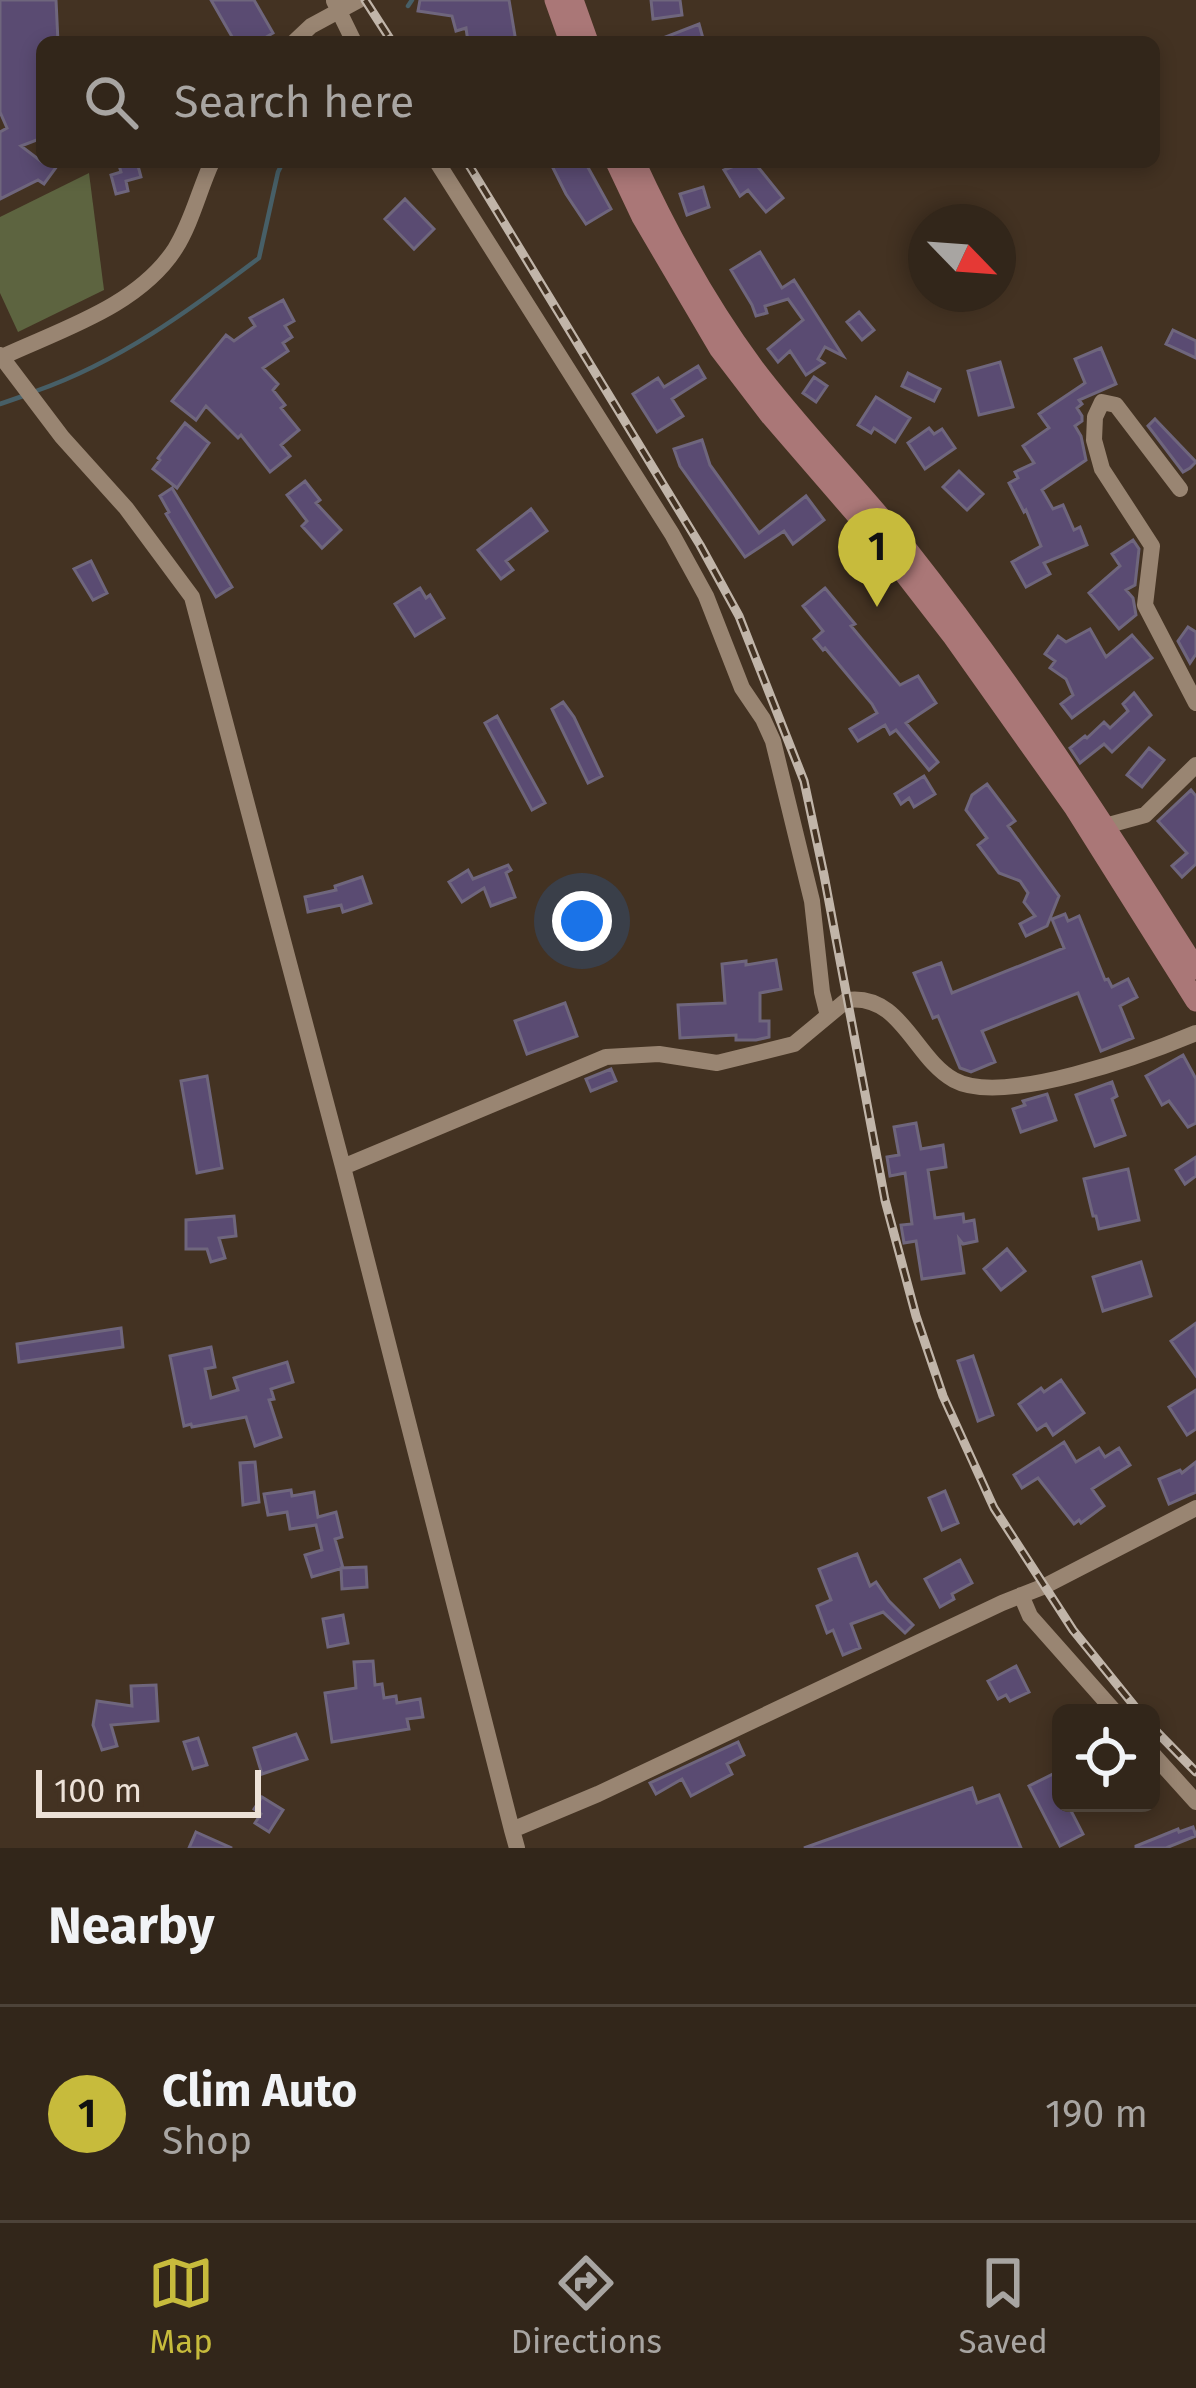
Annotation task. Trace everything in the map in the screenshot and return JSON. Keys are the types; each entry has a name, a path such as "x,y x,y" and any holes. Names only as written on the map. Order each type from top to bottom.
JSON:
{"main road":[{"path":"555,0 568,36"},
{"path":"573,0 586,36"},
{"path":"619,168 719,348 952,635 1075,807 1196,1001"},
{"path":"638,168 701,289 752,365 930,580 1106,826 1196,969"}],"street":[{"path":"300,36 336,5 359,0"},
{"path":"336,5 351,36"},
{"path":"210,168 178,245 141,286 115,304 1,356 192,597 515,1839 598,1794 1196,1508"},
{"path":"441,168 662,517 706,596 742,688 763,719 778,760 812,901 828,1016"},
{"path":"1180,489 1116,405 1102,402 1095,417 1094,440 1102,469 1152,545 1145,605 1196,703"},
{"path":"1106,826 1145,815 1196,765"},
{"path":"343,1167 606,1057 659,1054 717,1063 794,1044 847,1000 872,1001 892,1013 932,1064 956,1082 980,1088 1005,1089 1107,1064 1196,1033"},
{"path":"1021,1595 1030,1616 1108,1704"},
{"path":"1160,1762 1196,1802"}],"green space":[{"path":"89,173 104,290 18,332 0,293 0,217"}],"building":[{"path":"0,0 56,0 58,36 36,36 36,140 21,146 36,157 36,168 56,168 44,184 38,180 0,199 0,132 7,128 0,112"},
{"path":"211,0 254,0 273,33 232,36"},
{"path":"420,0 509,0 515,36 467,36 466,28 456,31 452,16 418,11"},
{"path":"651,0 680,0 682,15 653,19"},
{"path":"699,24 702,36 668,36"},
{"path":"120,168 139,168 141,177 126,181 128,191 116,194 111,175 121,172"},
{"path":"553,168 588,168 611,209 586,224"},
{"path":"759,168 783,198 766,212 748,190 740,196 724,170"},
{"path":"703,187 709,207 687,215 680,194"},
{"path":"405,199 434,229 414,249 385,219"},
{"path":"760,252 782,288 794,280 843,356 825,347 818,359 824,363 806,375 790,351 778,362 768,349 803,320 788,299 765,306 767,313 756,316 731,270"},
{"path":"283,300 294,321 285,326 292,337 283,343 288,351 263,368 278,384 273,390 285,405 281,408 299,430 281,445 290,456 270,472 241,435 238,438 206,406 196,420 172,401 226,335 234,341 255,326 250,318"},
{"path":"859,312 874,330 862,340 847,322"},
{"path":"1173,330 1196,341 1196,358 1166,344"},
{"path":"1101,348 1116,384 1079,400 1082,421 1075,426 1086,460 1042,490 1053,509 1063,505 1087,545 1044,563 1050,574 1026,587 1012,562 1041,546 1009,483 1018,478 1015,472 1034,463 1023,446 1049,428 1039,414 1085,383 1075,359"},
{"path":"1000,362 1013,407 979,415 968,371"},
{"path":"698,366 705,378 672,399 683,416 657,432 633,394 658,378 664,387"},
{"path":"908,373 940,389 934,401 902,386"},
{"path":"814,377 827,386 816,402 803,393"},
{"path":"876,397 910,418 895,442 874,428 871,433 858,425"},
{"path":"1155,419 1196,462 1190,468 1183,472 1148,426"},
{"path":"185,423 209,443 177,488 153,469"},
{"path":"929,428 934,434 942,429 955,448 925,469 908,443"},
{"path":"702,440 710,465 759,533 806,496 824,520 793,544 784,531 745,557 680,466 674,449"},
{"path":"959,471 983,494 967,510 943,487"},
{"path":"305,481 320,500 316,503 341,530 322,548 302,526 307,521 287,495"},
{"path":"172,488 232,587 216,597 166,514 160,496"},
{"path":"531,509 547,531 506,561 513,570 501,579 478,550"},
{"path":"1133,540 1139,549 1135,585 1126,590 1136,615 1119,629 1089,593 1120,566 1112,554"},
{"path":"91,561 107,593 93,600 74,569"},
{"path":"420,588 444,618 415,636 395,604"},
{"path":"825,588 900,685 918,676 936,703 906,723 938,762 929,770 896,730 890,734 885,725 858,741 850,729 877,713 814,639 823,631 803,606"},
{"path":"1188,627 1196,632 1196,654 1190,663 1178,641"},
{"path":"1090,629 1106,657 1132,635 1152,658 1072,718 1061,704 1073,695 1066,679 1050,668 1055,661 1045,654 1058,636 1066,642"},
{"path":"1134,693 1151,715 1112,752 1104,744 1080,763 1070,748 1104,722 1110,728 1128,711 1123,704"},
{"path":"563,702 602,776 588,783 552,709"},
{"path":"497,716 545,803 532,810 485,723"},
{"path":"1149,748 1164,760 1142,787 1127,775"},
{"path":"924,776 935,794 914,807 909,798 901,804 895,794"},
{"path":"987,784 1015,821 1008,826 1059,896 1047,926 1026,936 1020,924 1035,916 1024,902 1028,893 1020,881 999,873 978,845 987,838 966,810 972,795"},
{"path":"1191,790 1196,796 1196,864 1182,877 1172,866 1187,853 1158,821"},
{"path":"508,865 511,870 506,873 515,897 491,906 484,888 462,902 449,882 468,870 473,879"},
{"path":"362,877 371,903 343,912 341,905 308,912 305,897 336,890 335,886"},
{"path":"1065,914 1068,921 1079,916 1105,980 1112,987 1128,979 1137,997 1120,1006 1133,1038 1101,1051 1078,993 982,1031 995,1062 971,1072 960,1068 914,973 941,963 952,993 1064,948 1052,919"},
{"path":"776,960 781,989 760,993 760,1021 769,1021 769,1037 680,1038 678,1005 725,1003 722,964"},
{"path":"565,1003 577,1036 527,1054 515,1021"},
{"path":"1183,1055 1196,1079 1196,1123 1188,1127 1169,1101 1162,1105 1146,1076"},
{"path":"611,1069 616,1081 591,1091 586,1079"},
{"path":"207,1076 222,1168 197,1173 181,1081"},
{"path":"1112,1082 1117,1096 1112,1099 1125,1135 1095,1146 1076,1095"},
{"path":"1047,1094 1056,1120 1021,1132 1013,1109"},
{"path":"916,1123 921,1149 943,1145 946,1167 928,1170 935,1218 963,1214 964,1222 974,1220 977,1241 963,1244 959,1239 964,1273 922,1279 916,1241 904,1243 901,1225 912,1224 905,1173 890,1176 887,1157 899,1155 894,1127"},
{"path":"1196,1157 1196,1176 1185,1184 1176,1170"},
{"path":"1128,1169 1139,1220 1099,1229 1084,1179"},
{"path":"234,1216 236,1236 219,1238 225,1258 211,1262 207,1249 186,1249 186,1220"},
{"path":"1007,1249 1025,1271 1001,1290 984,1269"},
{"path":"1141,1262 1151,1296 1103,1311 1093,1277"},
{"path":"1196,1323 1196,1376 1171,1341"},
{"path":"121,1328 123,1347 19,1362 17,1344"},
{"path":"211,1347 215,1367 205,1369 211,1398 238,1390 234,1378 287,1362 293,1382 271,1389 274,1399 269,1400 281,1437 255,1446 246,1417 184,1426 170,1356"},
{"path":"973,1356 993,1415 978,1421 958,1361"},
{"path":"1061,1380 1084,1413 1053,1435 1046,1424 1037,1430 1019,1404"},
{"path":"1196,1390 1196,1429 1187,1435 1169,1407"},
{"path":"1064,1442 1076,1462 1099,1448 1105,1457 1119,1448 1130,1465 1092,1489 1104,1506 1081,1523 1074,1524 1038,1478 1022,1488 1014,1475"},
{"path":"255,1462 259,1502 243,1505 240,1463"},
{"path":"1196,1462 1196,1492 1169,1504 1159,1479 1182,1473"},
{"path":"291,1490 292,1496 314,1492 318,1517 336,1512 342,1537 335,1539 343,1568 312,1577 305,1555 322,1550 316,1525 290,1529 287,1512 268,1515 264,1494"},
{"path":"945,1491 958,1523 942,1530 929,1498"},
{"path":"857,1554 870,1586 876,1582 913,1625 905,1633 883,1612 851,1624 860,1648 843,1655 833,1630 827,1633 817,1606 831,1600 819,1569"},
{"path":"960,1560 972,1583 940,1607 925,1579"},
{"path":"366,1567 367,1587 342,1589 341,1568"},
{"path":"343,1615 348,1643 328,1647 323,1619"},
{"path":"373,1661 375,1685 382,1684 384,1698 396,1696 397,1703 420,1699 423,1717 407,1719 409,1729 332,1742 325,1693 356,1688 354,1662"},
{"path":"1016,1666 1029,1692 1010,1701 1006,1695 998,1699 988,1681"},
{"path":"156,1685 158,1721 111,1725 117,1746 102,1750 93,1725 97,1701 132,1706 131,1686"},
{"path":"296,1734 307,1759 262,1774 254,1748"},
{"path":"198,1738 207,1765 193,1769 184,1742"},
{"path":"738,1742 744,1755 727,1764 732,1774 691,1796 682,1779 656,1794 650,1783"},
{"path":"1052,1774 1052,1812 1072,1812 1083,1834 1060,1846 1029,1786"},
{"path":"972,1788 977,1803 999,1795 1021,1848 804,1848"},
{"path":"262,1797 283,1810 269,1832 255,1823 261,1814 254,1809"},
{"path":"1193,1827 1196,1836 1166,1848 1136,1848 1178,1829"},
{"path":"196,1832 232,1848 189,1848"}],"waterway":[{"path":"408,6 412,0"},
{"path":"36,391 125,350 259,258 280,168"},
{"path":"0,404 26,395"}],"railway":[{"path":"365,0 388,36"},
{"path":"471,168 739,616 804,781 885,1200 943,1396 994,1508 1073,1630 1133,1704"},
{"path":"1160,1735 1196,1772"}],"place":[{"name":"Clim Auto","path":"877,607"}]}
